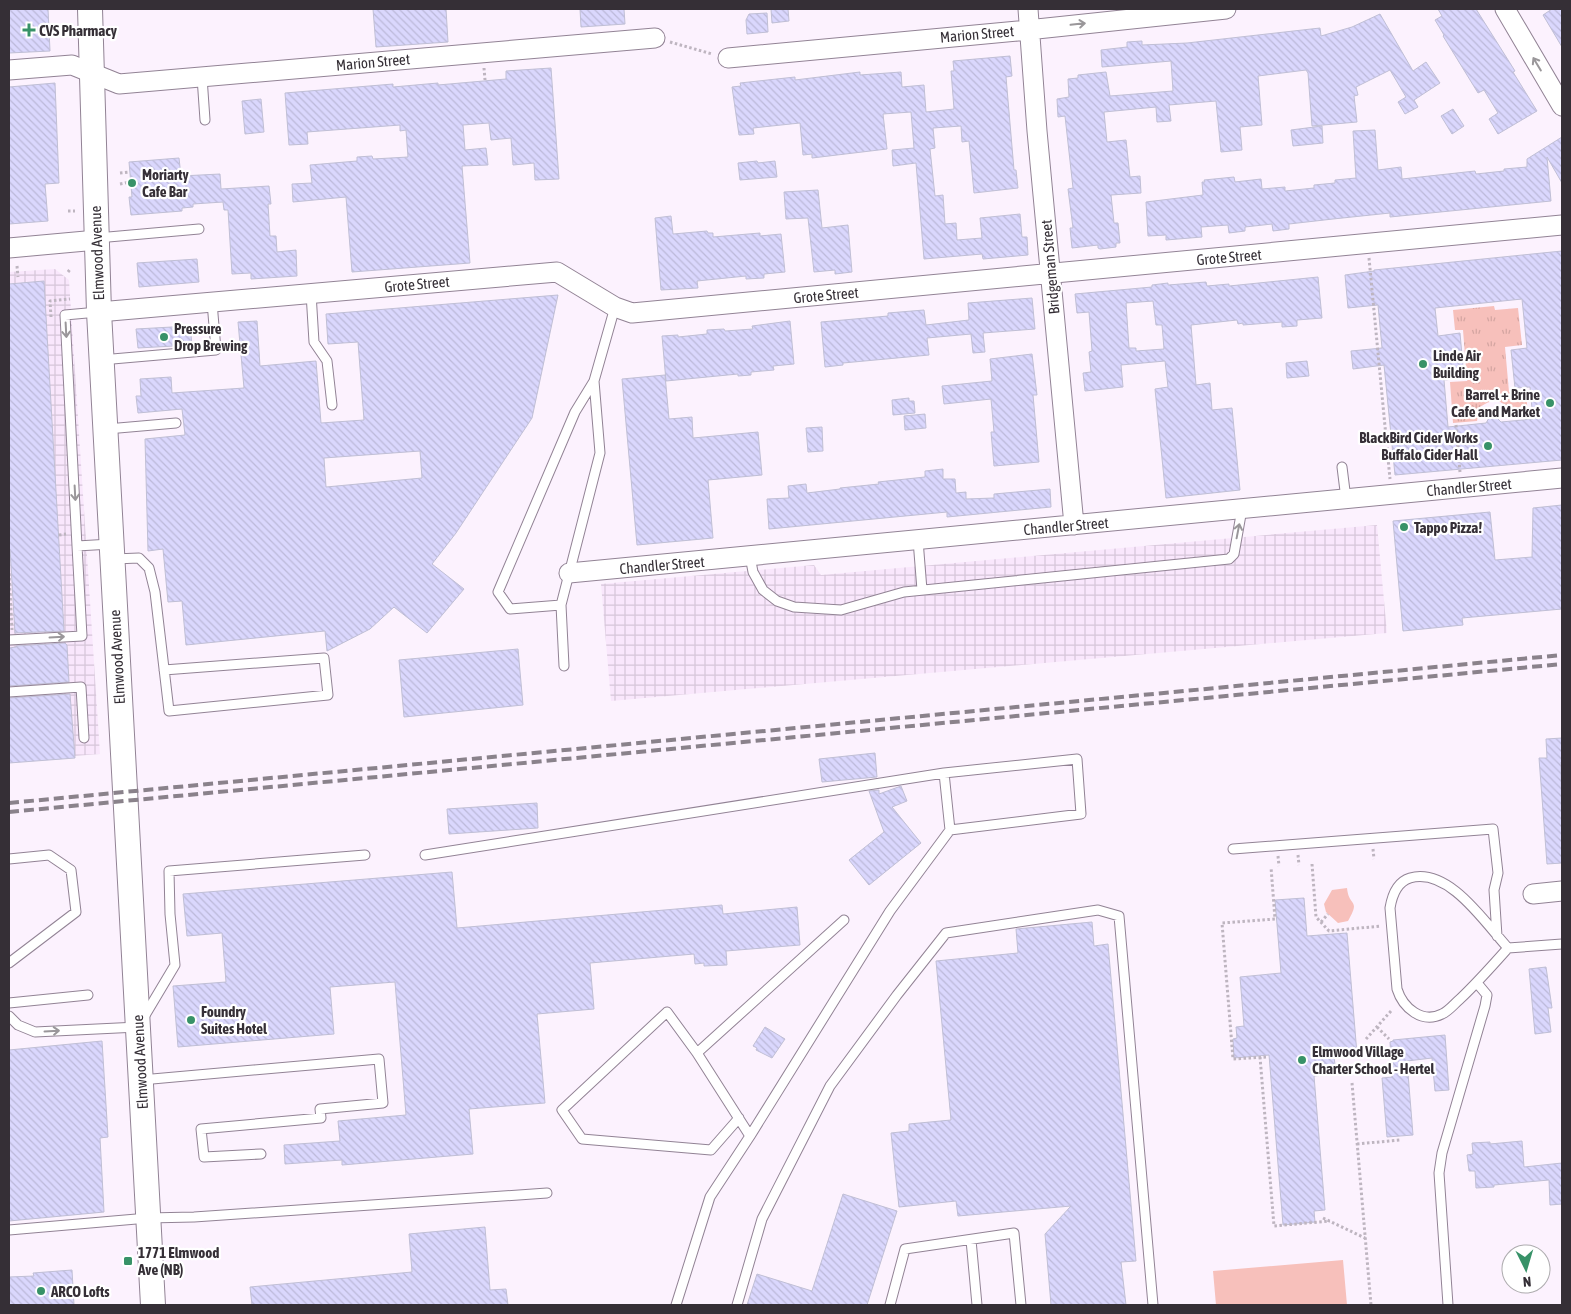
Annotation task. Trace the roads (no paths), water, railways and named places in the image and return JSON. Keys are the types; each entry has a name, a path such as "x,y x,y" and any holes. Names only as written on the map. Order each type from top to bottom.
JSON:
{"street":[{"name":"Elmwood Avenue","path":"90,9 101,360 153,1305"},
{"name":"Bridgeman Street","path":"1028,9 1074,525"},
{"name":"Marion Street","path":"728,58 1226,9"},
{"path":"1504,9 1562,106"},
{"name":"Marion Street","path":"9,70 72,65 119,84 655,38"},
{"name":"Grote Street","path":"99,312 557,272 615,306 632,313 1562,225"},
{"path":"9,248 97,239"},
{"name":"Chandler Street","path":"569,574 1562,478"},
{"path":"1533,894 1562,891"}],"lane":[{"path":"202,77 205,120"},
{"path":"97,239 199,229"},
{"path":"311,294 314,342 327,361 332,404"},
{"path":"101,360 216,350 212,302"},
{"path":"561,606 510,609 498,592 575,412 594,381 615,306"},
{"path":"10,636 82,636 65,315 99,312"},
{"path":"564,666 561,606 600,453 594,381"},
{"path":"105,429 176,423"},
{"path":"1342,468 1346,499"},
{"path":"750,556 754,572 763,590 778,602 794,607 841,610 904,592 1229,559 1234,554 1242,508"},
{"path":"918,540 922,590"},
{"path":"77,546 139,558 149,568 154,592 169,711 328,695 324,658 164,670"},
{"path":"9,692 81,688 84,738"},
{"path":"426,855 944,773 1076,759 1081,814 950,830"},
{"path":"676,1305 710,1197 890,911 950,830 944,773"},
{"path":"1233,850 1493,829 1498,873 1494,890 1497,936"},
{"path":"9,859 49,855 71,870 76,912 9,963"},
{"path":"9,1016 18,1026 35,1032 138,1027 175,965 170,914 169,871 365,855"},
{"path":"1508,948 1472,907 1442,882 1432,877 1420,876 1406,880 1398,886 1392,898 1390,908 1397,989 1405,1006 1415,1014 1425,1016 1441,1015 1449,1010 1477,983 1508,948 1562,944"},
{"path":"736,1305 762,1219 830,1086 897,995 946,933 1098,910 1119,916 1153,1305"},
{"path":"697,1053 844,920"},
{"path":"1448,1305 1439,1174 1446,1138 1487,996 1477,983"},
{"path":"9,1003 88,995"},
{"path":"738,1118 711,1150 582,1139 562,1110 667,1012 697,1053 750,1136"},
{"path":"141,1080 379,1059 383,1104 320,1109 321,1118 201,1129 204,1157 261,1154"},
{"path":"9,1230 148,1218 194,1217 547,1193"},
{"path":"890,1305 906,1249 1014,1233 1021,1305"},
{"path":"971,1240 978,1305"}],"railway":[{"path":"9,803 1562,655"},
{"path":"9,812 1562,664"}],"place":[{"name":"CVS Pharmacy","path":"29,30"},
{"name":"Moriarty Cafe Bar","path":"132,183"},
{"name":"Pressure Drop Brewing","path":"164,337"},
{"name":"Linde Air Building","path":"1423,364"},
{"name":"Barrel + Brine Cafe and Market","path":"1550,403"},
{"name":"BlackBird Cider Works Buffalo Cider Hall","path":"1488,446"},
{"name":"Tappo Pizza!","path":"1404,527"},
{"name":"Foundry Suites Hotel","path":"191,1020"},
{"name":"Elmwood Village Charter School - Hertel","path":"1302,1060"},
{"name":"1771 Elmwood Ave (NB)","path":"128,1261"},
{"name":"ARCO Lofts","path":"41,1291"}]}
